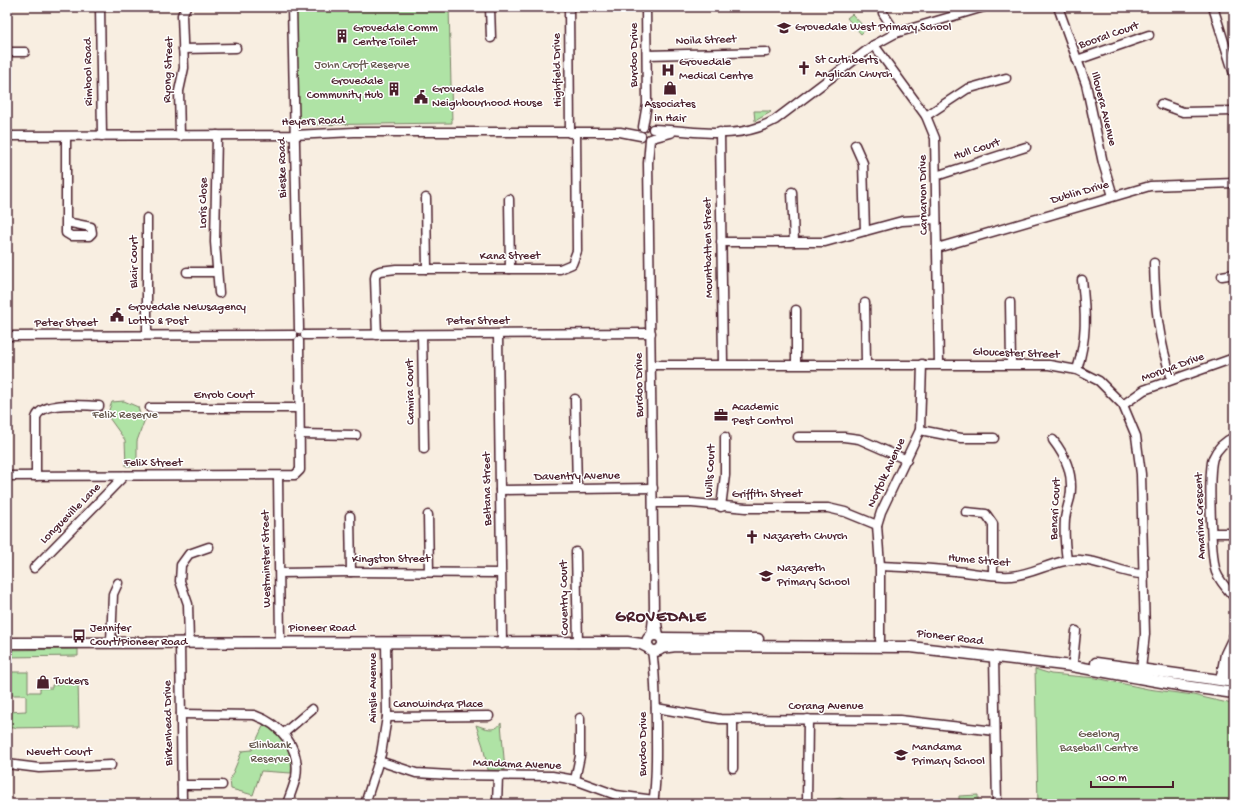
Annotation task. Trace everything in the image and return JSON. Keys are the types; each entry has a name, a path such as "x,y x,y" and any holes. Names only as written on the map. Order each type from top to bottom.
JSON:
{"main road":[{"name":"Pioneer Road","path":"10,642 386,642 502,644 627,642 641,644 655,643 674,646 880,643 1072,663 1227,687"}],"street":[{"name":"Rimbool Road","path":"100,7 102,136"},
{"name":"Ryong Street","path":"180,136 179,91 184,68 182,15 186,7"},
{"name":"Bieske Road","path":"292,7 299,335 300,470 298,474"},
{"path":"490,7 491,38"},
{"name":"Highfield Drive","path":"569,7 573,133"},
{"name":"Burdoo Drive","path":"646,7 656,683 656,781 654,802"},
{"path":"882,7 896,33"},
{"name":"Heyers Road","path":"7,136 217,136 362,132 721,132 761,124 806,96 874,45 896,33 984,7"},
{"name":"Illouera Avenue","path":"1058,7 1089,95 1103,163 1113,196"},
{"path":"1213,7 1233,69"},
{"name":"Booral Court","path":"1077,60 1149,35"},
{"name":"Carnarvon Drive","path":"874,45 926,116 935,138 939,364"},
{"path":"183,49 236,48"},
{"path":"7,52 25,52"},
{"name":"Noila Street","path":"647,55 766,52"},
{"path":"926,116 967,89 1006,78"},
{"path":"1161,104 1183,112 1234,111"},
{"name":"Mountbatten Street","path":"721,132 723,364"},
{"name":"Kana Street","path":"377,335 376,274 384,270 560,269 572,264 575,258 573,133"},
{"name":"Loris Close","path":"217,136 215,228 218,294"},
{"path":"66,137 66,222"},
{"path":"856,145 863,163 865,230"},
{"name":"Hull Court","path":"936,176 1026,147"},
{"name":"Dublin Drive","path":"937,248 1150,186 1234,184"},
{"path":"792,192 794,242"},
{"path":"426,198 427,269"},
{"path":"509,199 510,269"},
{"name":"Blair Court","path":"147,218 147,330"},
{"path":"721,242 825,242 906,220 936,219"},
{"path":"1154,263 1156,311 1159,334 1172,379"},
{"path":"187,272 216,272"},
{"path":"1222,276 1234,274"},
{"path":"1077,370 1084,349 1086,322 1082,280"},
{"path":"1010,302 1011,364"},
{"path":"865,303 866,364"},
{"path":"796,310 796,364"},
{"name":"Peter Street","path":"7,336 651,333"},
{"name":"Beltana Street","path":"498,334 502,644"},
{"name":"Camira Court","path":"422,335 424,449"},
{"name":"Moruya Drive","path":"1123,405 1144,390 1234,358"},
{"name":"Norfolk Avenue","path":"880,643 880,566 877,525 881,512 920,430 922,364"},
{"name":"Gloucester Street","path":"652,365 1049,365 1077,370 1099,382 1123,405 1136,436 1139,460 1145,634 1141,673"},
{"path":"574,399 577,488"},
{"path":"36,476 36,418 40,410 46,407 56,406 99,406"},
{"name":"Enrob Court","path":"150,408 299,408"},
{"path":"920,430 961,438 994,438"},
{"path":"300,434 356,435"},
{"name":"Wills Court","path":"721,506 725,475 724,437"},
{"path":"798,437 844,437 859,439 907,460"},
{"name":"Amarina Crescent","path":"1234,437 1219,448 1211,465 1212,533 1216,571 1222,583 1234,597"},
{"name":"Benari Court","path":"1053,440 1065,458 1070,477 1070,497 1065,519 1064,532 1067,560"},
{"name":"Felix Street","path":"7,476 278,476 298,474"},
{"name":"Longueville Lane","path":"34,568 124,476"},
{"name":"Westminster Street","path":"278,476 280,642"},
{"name":"Daventry Avenue","path":"500,490 654,488"},
{"name":"Griffith Street","path":"654,503 828,508 845,512 877,525"},
{"path":"966,512 986,514 993,524 993,575"},
{"path":"428,515 429,572"},
{"path":"350,516 351,572"},
{"path":"1212,533 1234,533"},
{"name":"Birkenhead Drive","path":"182,804 181,714 184,642 188,604 180,581 181,565 189,554 209,547"},
{"name":"Coventry Court","path":"576,552 578,643"},
{"name":"Hume Street","path":"880,566 915,567 993,575 1018,575 1067,560 1089,560 1127,572 1143,574"},
{"name":"Kingston Street","path":"280,573 501,573"},
{"path":"111,642 113,594 118,583"},
{"path":"1072,663 1076,631"},
{"path":"1227,687 1225,654 1234,635"},
{"name":"Ainslie Avenue","path":"365,804 379,762 387,717 386,642"},
{"path":"1227,687 1234,642"},
{"path":"994,654 997,804"},
{"path":"1234,654 1234,671"},
{"name":"Corang Avenue","path":"656,708 720,719 900,720 995,731"},
{"path":"284,733 312,709"},
{"path":"181,714 254,715 265,719 284,733 291,744 296,766 296,775 287,804"},
{"name":"Canowindra Place","path":"387,717 489,716"},
{"path":"575,780 580,756 580,718"},
{"path":"733,719 733,768"},
{"path":"807,804 808,719"},
{"name":"Mandama Avenue","path":"379,762 416,772 450,776 552,776 575,780 616,795 654,802"},
{"name":"Nevett Court","path":"7,764 39,768 111,765"},
{"path":"498,776 498,804"},
{"path":"182,785 222,786"}],"green space":[{"name":"John Croft Reserve","path":"296,7 449,7 452,123 298,125"},
{"path":"852,14 866,29 861,34 847,18"},
{"path":"754,111 770,111 771,112 755,121"},
{"name":"Felix Reserve","path":"124,401 138,407 140,414 145,419 137,441 137,466 126,466 125,440 107,415 112,402"},
{"path":"78,649 78,656 7,657 7,650"},
{"name":"Geelong Baseball Centre","path":"1035,669 1051,674 1096,678 1148,689 1193,695 1232,704 1234,699 1234,804 1038,804"},
{"path":"7,672 28,672 28,692 40,692 40,688 52,688 52,685 59,685 59,679 78,679 79,727 7,728 7,712 26,711 26,695 7,695"},
{"path":"501,723 505,770 488,770 483,746 476,725 493,729"},
{"name":"Elinbank Reserve","path":"264,724 281,738 289,751 291,758 291,773 261,771 253,795 231,789 230,780 242,751 252,750"},
{"path":"978,795 978,804 959,804 959,796"},
{"path":"840,798 857,804 828,804 832,800"}],"waterway":[{"path":"1234,764 1230,772 1234,779"}],"place":[{"name":"Grovedale West Primary School","path":"784,28"},
{"name":"Grovedale Comm Centre Toilet","path":"342,36"},
{"name":"St Cuthberts Anglican Church","path":"804,68"},
{"name":"Grovedale Medical Centre","path":"668,70"},
{"name":"Associates in Hair","path":"670,88"},
{"name":"Grovedale Community Hub","path":"394,89"},
{"name":"Grovedale Neighbourhood House","path":"421,97"},
{"name":"Grovedale Newsagency Lotto & Post","path":"117,315"},
{"name":"Academic Pest Control","path":"721,415"},
{"name":"Nazareth Church","path":"752,537"},
{"name":"Nazareth Primary School","path":"766,576"},
{"name":"Jennifer Court/Pioneer Road","path":"79,636"},
{"name":"Tuckers","path":"43,682"},
{"name":"Mandama Primary School","path":"901,755"}],"district":[{"name":"GROVEDALE","path":"661,618"}]}
